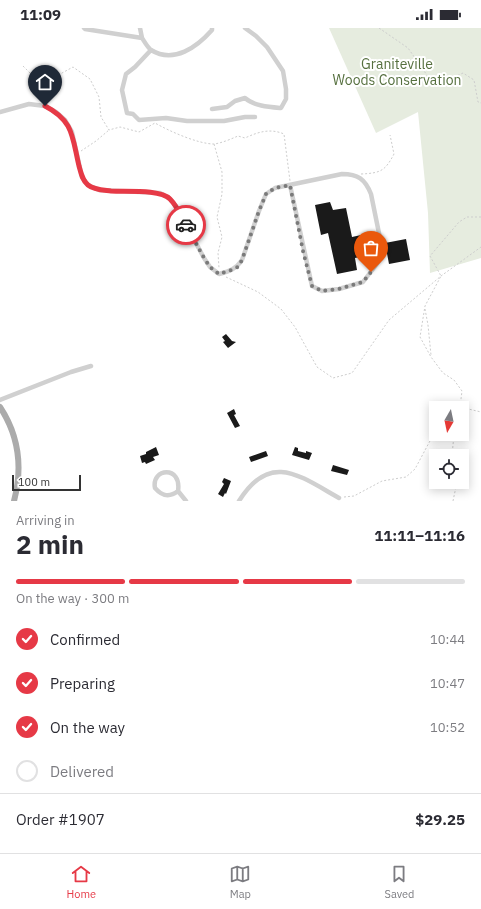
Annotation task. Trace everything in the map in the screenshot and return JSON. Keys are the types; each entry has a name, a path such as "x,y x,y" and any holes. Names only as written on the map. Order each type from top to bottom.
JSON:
{"main road":[{"path":"0,407 12,428 18,450 18,480 14,501"}],"street":[{"path":"84,28 85,30 142,38"},
{"path":"140,28 142,38 151,50 168,57 183,53 202,41 212,30 212,28"},
{"path":"212,109 227,107 235,101 245,98 248,101 266,107 281,108 286,99 284,71 280,64 267,47 245,28"},
{"path":"151,50 126,74 122,90 127,113 133,114 139,120 166,118 187,121 224,121 245,117 255,117"},
{"path":"0,112 29,104 45,106 56,112 65,120 72,132 82,177 88,185 99,190 160,193 169,198 176,206 204,258 210,267 219,274 238,267 242,260 266,194 275,188 342,174 352,174 361,179 369,190 382,248 379,261 363,282 339,289 322,291 312,286 303,251 290,185"},
{"path":"0,400 71,372 91,366"},
{"path":"178,491 170,495 162,494 155,488 155,479 158,474 164,472 174,474 177,478 179,486 178,491 186,501"},
{"path":"239,501 254,482 262,476 279,472 288,472 305,478 339,498"}],"path":[{"path":"379,28 408,48 429,78 440,84 463,73 474,80 478,102 481,103"},
{"path":"76,153 96,141 109,130"},
{"path":"352,174 374,173 387,167 394,154 390,135"},
{"path":"214,144 222,172 222,194 217,217 222,237 218,253 219,274 258,292 281,310 295,327 317,367 333,378 352,373 389,320 441,276 481,247"},
{"path":"441,276 430,256 459,222 467,217 481,217"},
{"path":"441,276 425,306 420,337 431,357 443,373 454,380 462,391 461,401"},
{"path":"425,306 431,357"},
{"path":"469,409 481,412"},
{"path":"339,498 354,496 382,481 406,477 414,469 430,441"},
{"path":"452,501 455,489"}],"green space":[{"name":"Graniteville Woods Conservation","path":"329,28 481,28 481,258 430,273 428,213 418,112 376,133"}],"building":[{"path":"330,202 333,210 346,208 352,237 375,232 378,248 377,253 355,258 357,270 337,274 328,233 321,235 315,205"},
{"path":"406,239 410,260 389,264 385,243"},
{"path":"226,334 232,341 236,342 228,348 223,342 225,341 222,337"},
{"path":"234,409 236,414 234,415 240,426 235,428 227,413"},
{"path":"156,447 159,455 153,457 155,460 146,464 145,462 142,463 140,456"},
{"path":"295,447 298,448 298,451 312,453 309,460 292,455"},
{"path":"266,451 268,456 251,462 249,457"},
{"path":"333,465 349,470 347,475 331,471"},
{"path":"224,478 231,481 226,494 225,493 223,497 218,494 224,484 222,482"}],"way so far":[{"path":"186,225 210,267 219,274 229,271 238,267 242,260 266,194 275,188 290,185 303,251 312,286 322,291 339,289 363,282 371,272"}],"route":[{"path":"45,106 56,112 65,120 72,132 82,177 88,185 99,190 160,193 169,198 176,206 186,225"}]}
